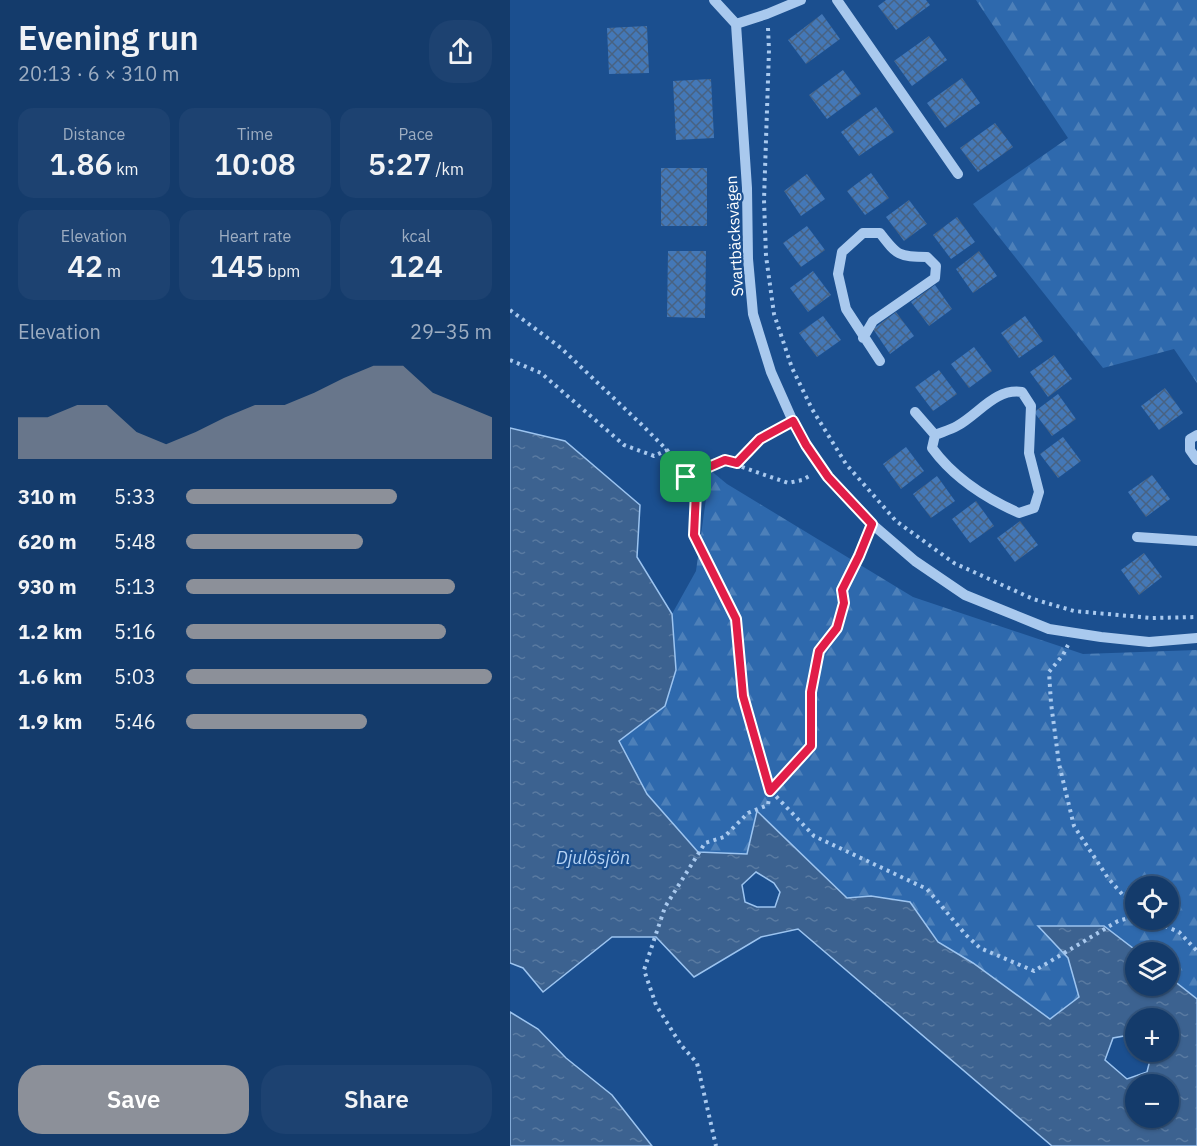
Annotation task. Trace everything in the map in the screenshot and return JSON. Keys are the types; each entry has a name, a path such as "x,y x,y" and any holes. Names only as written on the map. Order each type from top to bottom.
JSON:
{"street":[{"path":"714,0 736,24 801,0"},
{"path":"837,0 958,174"},
{"name":"Svartbäcksvägen","path":"736,24 753,314 771,372 793,421 822,468 872,524 915,561 965,595 1049,628 1149,642 1197,638"},
{"path":"863,338 873,321 935,278 936,266 927,257 907,257 894,251 880,233 863,233 842,252 838,274 846,309 863,338 880,362"},
{"path":"1011,391 1022,392 1031,406 1029,453 1039,492 1034,508 1019,513 996,503 961,479 943,464 932,448 935,435 957,426 990,401 1011,391"},
{"path":"915,412 935,435"},
{"path":"1197,435 1190,440 1190,450 1197,460"},
{"path":"1137,537 1197,541"}],"path":[{"path":"767,14 769,50 764,200 766,256 774,314 792,368 812,409 846,464 896,520 954,563 1033,599 1074,611 1152,618 1197,617"},
{"path":"510,310 561,348 667,450 696,492 694,535 736,619 743,696 770,791 768,805 748,813 724,837 705,843 665,907 644,970 657,1005 681,1045 697,1063 716,1146"},
{"path":"510,360 541,373 624,445 654,456 667,450"},
{"path":"737,463 760,439 793,421"},
{"path":"686,477 725,460 788,483 802,480 822,468"},
{"path":"770,791 811,746 811,692 819,651 837,628 844,603 842,590 872,524"},
{"path":"1073,632 1063,655 1049,672 1054,733 1066,799 1074,826 1108,878 1125,897"},
{"path":"770,791 814,836 927,890 980,948 1034,971 1053,958 1125,919"},
{"path":"1174,930 1197,951"}],"green space":[{"path":"976,0 1197,0 1197,383 1174,349 1103,368 973,204 1068,138"},
{"path":"710,470 727,484 913,597 1083,654 1197,650 1197,999 1179,985 1179,942 1125,942 1104,926 1039,926 1068,958 1079,997 1050,1019 973,963 938,942 910,902 871,896 847,898 758,811 747,854 698,852 647,794 619,741 665,705 676,670 672,614 696,571"}],"water":[{"name":"Djulösjön","path":"510,428 565,441 640,505 637,557 672,614 676,670 665,706 619,741 647,794 698,852 747,854 757,811 847,898 871,896 910,902 938,942 973,963 1050,1019 1079,997 1068,958 1038,926 1104,926 1125,942 1125,996 1179,996 1179,985 1197,999 1197,1146 1052,1146 798,929 761,937 694,977 656,937 612,937 543,992 523,968 510,963","holes":["756,872 774,883 780,892 775,907 757,907 745,902 742,885","1125,1008 1179,1008 1179,1062 1150,1062 1147,1072 1141,1074 1179,1074 1179,1128 1125,1128 1125,1077 1105,1060 1113,1038 1125,1036"]},
{"path":"510,1012 538,1029 566,1058 612,1095 652,1146 510,1146"}],"building":[{"path":"886,0 926,0 930,5 896,30 878,6"},
{"path":"822,14 840,39 806,64 788,40"},
{"path":"647,26 649,73 609,74 607,28"},
{"path":"929,36 947,60 912,86 894,61"},
{"path":"843,70 861,94 827,119 809,95"},
{"path":"962,78 980,103 945,128 927,103"},
{"path":"711,79 714,138 676,140 673,81"},
{"path":"876,107 894,132 859,156 841,132"},
{"path":"995,123 1013,147 978,172 960,148"},
{"path":"661,168 707,168 707,226 661,226"},
{"path":"871,173 889,198 865,215 847,191"},
{"path":"807,174 825,199 801,216 784,191"},
{"path":"909,200 927,224 904,241 886,217"},
{"path":"957,217 975,242 951,259 933,235"},
{"path":"807,226 825,250 801,267 783,243"},
{"path":"668,251 706,251 705,318 667,317"},
{"path":"979,251 997,276 973,293 956,269"},
{"path":"813,271 831,295 808,312 790,288"},
{"path":"935,285 952,309 929,326 911,302"},
{"path":"896,312 914,336 890,354 873,329"},
{"path":"823,316 841,340 817,357 799,333"},
{"path":"1025,316 1043,341 1019,358 1001,333"},
{"path":"974,347 992,371 969,388 951,364"},
{"path":"1054,355 1072,379 1048,397 1030,372"},
{"path":"939,370 957,394 933,411 915,387"},
{"path":"1165,388 1183,413 1159,430 1141,406"},
{"path":"1058,394 1076,419 1052,436 1034,412"},
{"path":"1063,437 1081,461 1058,478 1040,454"},
{"path":"906,447 924,471 901,489 883,464"},
{"path":"1152,475 1170,499 1146,517 1128,492"},
{"path":"937,476 955,501 931,518 913,494"},
{"path":"976,501 994,526 970,543 952,519"},
{"path":"1020,521 1038,545 1015,562 997,538"},
{"path":"1144,553 1162,577 1139,595 1121,570"}],"route":[{"path":"793,421 828,477 872,524 842,590 844,603 837,628 819,651 811,692 811,746 770,791 743,696 736,619 694,535 696,492 686,477 725,460 737,463 760,439 793,421"}]}
